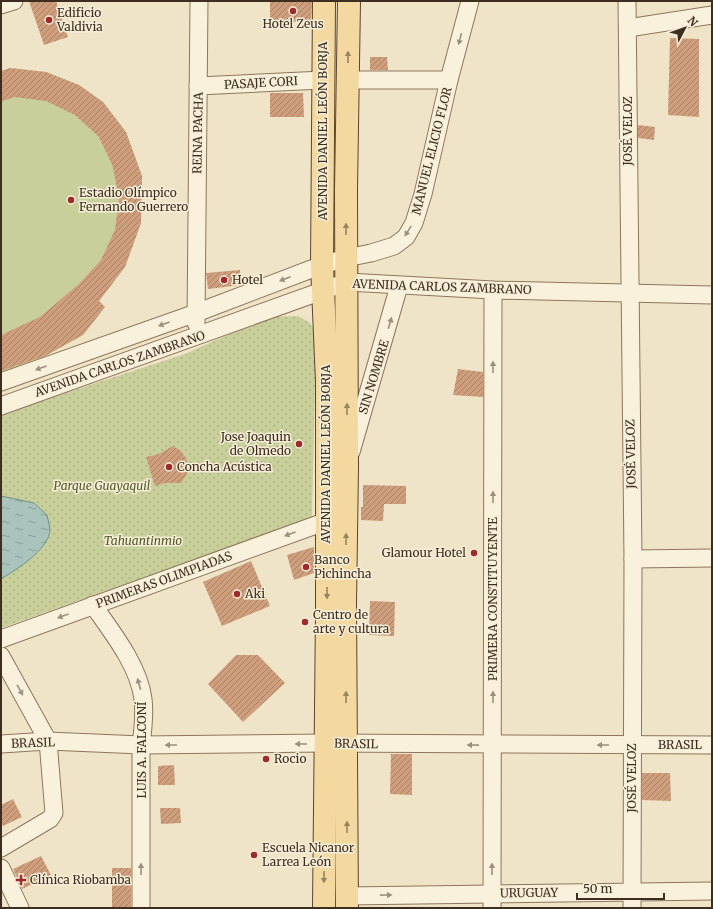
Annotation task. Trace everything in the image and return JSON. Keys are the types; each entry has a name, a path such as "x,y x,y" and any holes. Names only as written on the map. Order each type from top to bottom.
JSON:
{"main road":[{"name":"AVENIDA DANIEL LEÓN BORJA","path":"324,1 322,265 327,382 327,521 336,744 347,902"},
{"name":"AVENIDA DANIEL LEÓN BORJA","path":"324,908 345,604 348,1"}],"street":[{"path":"1,5 14,1"},
{"name":"REINA PACHA","path":"196,338 199,1"},
{"name":"MANUEL ELICIO FLOR","path":"346,258 371,253 394,246 406,237 414,223 423,194 449,80 470,1"},
{"name":"JOSÉ VELOZ","path":"628,1 629,293 633,559 632,900"},
{"path":"628,28 712,15"},
{"name":"PASAJE CORI","path":"198,86 323,80"},
{"path":"348,80 449,80"},
{"name":"AVENIDA CARLOS ZAMBRANO","path":"1,382 196,313 322,265 346,258"},
{"name":"AVENIDA CARLOS ZAMBRANO","path":"1,406 196,338 347,282 493,290 712,295"},
{"name":"SIN NOMBRE","path":"346,467 400,286"},
{"name":"PRIMERA CONSTITUYENTE","path":"492,901 493,290"},
{"name":"PRIMERAS OLIMPIADAS","path":"1,639 327,521"},
{"path":"633,559 712,558"},
{"name":"LUIS A. FALCONÍ","path":"93,605 126,654 137,676 143,698 144,723 141,745 141,908"},
{"path":"1,656 48,741 54,813 50,819 1,848"},
{"name":"BRASIL","path":"1,744 48,741 141,745 712,745"},
{"path":"1,868 20,908"},
{"name":"URUGUAY","path":"347,902 632,900 712,890"}],"green space":[{"name":"Estadio Olímpico Fernando Guerrero","path":"10,68 46,72 79,85 103,102 126,132 142,176 141,223 125,267 99,301 105,307 83,335 45,356 1,373 1,71"},
{"name":"Parque Guayaquil","path":"298,316 309,322 316,332 312,518 1,628 1,415 185,354 268,317"}],"water":[{"path":"1,496 34,503 47,515 50,531 43,546 30,559 1,579"}],"building":[{"name":"Edificio Valdivia","path":"29,1 56,1 68,37 44,45"},
{"name":"Hotel Zeus","path":"270,1 312,1 311,22 270,22"},
{"path":"670,38 699,39 699,117 668,115"},
{"path":"370,57 387,57 388,70 370,70"},
{"path":"10,68 46,72 79,85 103,102 126,132 142,176 141,223 125,267 99,301 105,307 83,335 45,356 1,371 1,335 40,317 79,284 101,260 115,230 119,199 113,167 99,137 75,115 46,101 14,97 1,102 1,71"},
{"path":"270,93 303,93 304,117 270,117"},
{"path":"638,125 655,127 654,140 638,138"},
{"name":"Hotel","path":"240,270 241,285 208,289 206,273"},
{"path":"458,369 483,372 483,397 453,395"},
{"name":"Concha Acústica","path":"173,446 181,451 185,457 188,464 188,471 181,483 165,483 155,486 146,457 159,454"},
{"path":"363,485 406,486 406,504 384,504 383,521 361,520 361,507 363,507"},
{"path":"314,547 314,573 294,580 287,555"},
{"name":"Aki","path":"251,561 270,606 222,626 203,582"},
{"path":"370,601 395,602 394,636 369,635"},
{"path":"236,655 258,655 285,683 243,722 208,684"},
{"path":"391,754 412,754 412,795 390,794"},
{"path":"174,765 175,785 158,785 158,766"},
{"path":"642,773 670,773 671,801 642,800"},
{"path":"13,799 22,817 3,826 1,822 1,805"},
{"path":"160,808 180,808 181,823 161,824"},
{"path":"41,856 51,875 22,889 13,869"},
{"path":"112,868 131,868 131,908 112,908"}],"place":[{"name":"Hotel Zeus","path":"293,11"},
{"name":"Edificio Valdivia","path":"49,20"},
{"name":"Estadio Olímpico Fernando Guerrero","path":"71,200"},
{"name":"Hotel","path":"224,280"},
{"name":"Jose Joaquin de Olmedo","path":"299,444"},
{"name":"Concha Acústica","path":"169,467"},
{"name":"Glamour Hotel","path":"474,553"},
{"name":"Banco Pichincha","path":"306,567"},
{"name":"Aki","path":"237,594"},
{"name":"Centro de arte y cultura","path":"305,622"},
{"name":"Rocio","path":"266,759"},
{"name":"Escuela Nicanor Larrea León","path":"254,855"},
{"name":"Clínica Riobamba","path":"21,880"}],"park label":[{"name":"Tahuantinmio","path":"143,541"}]}
